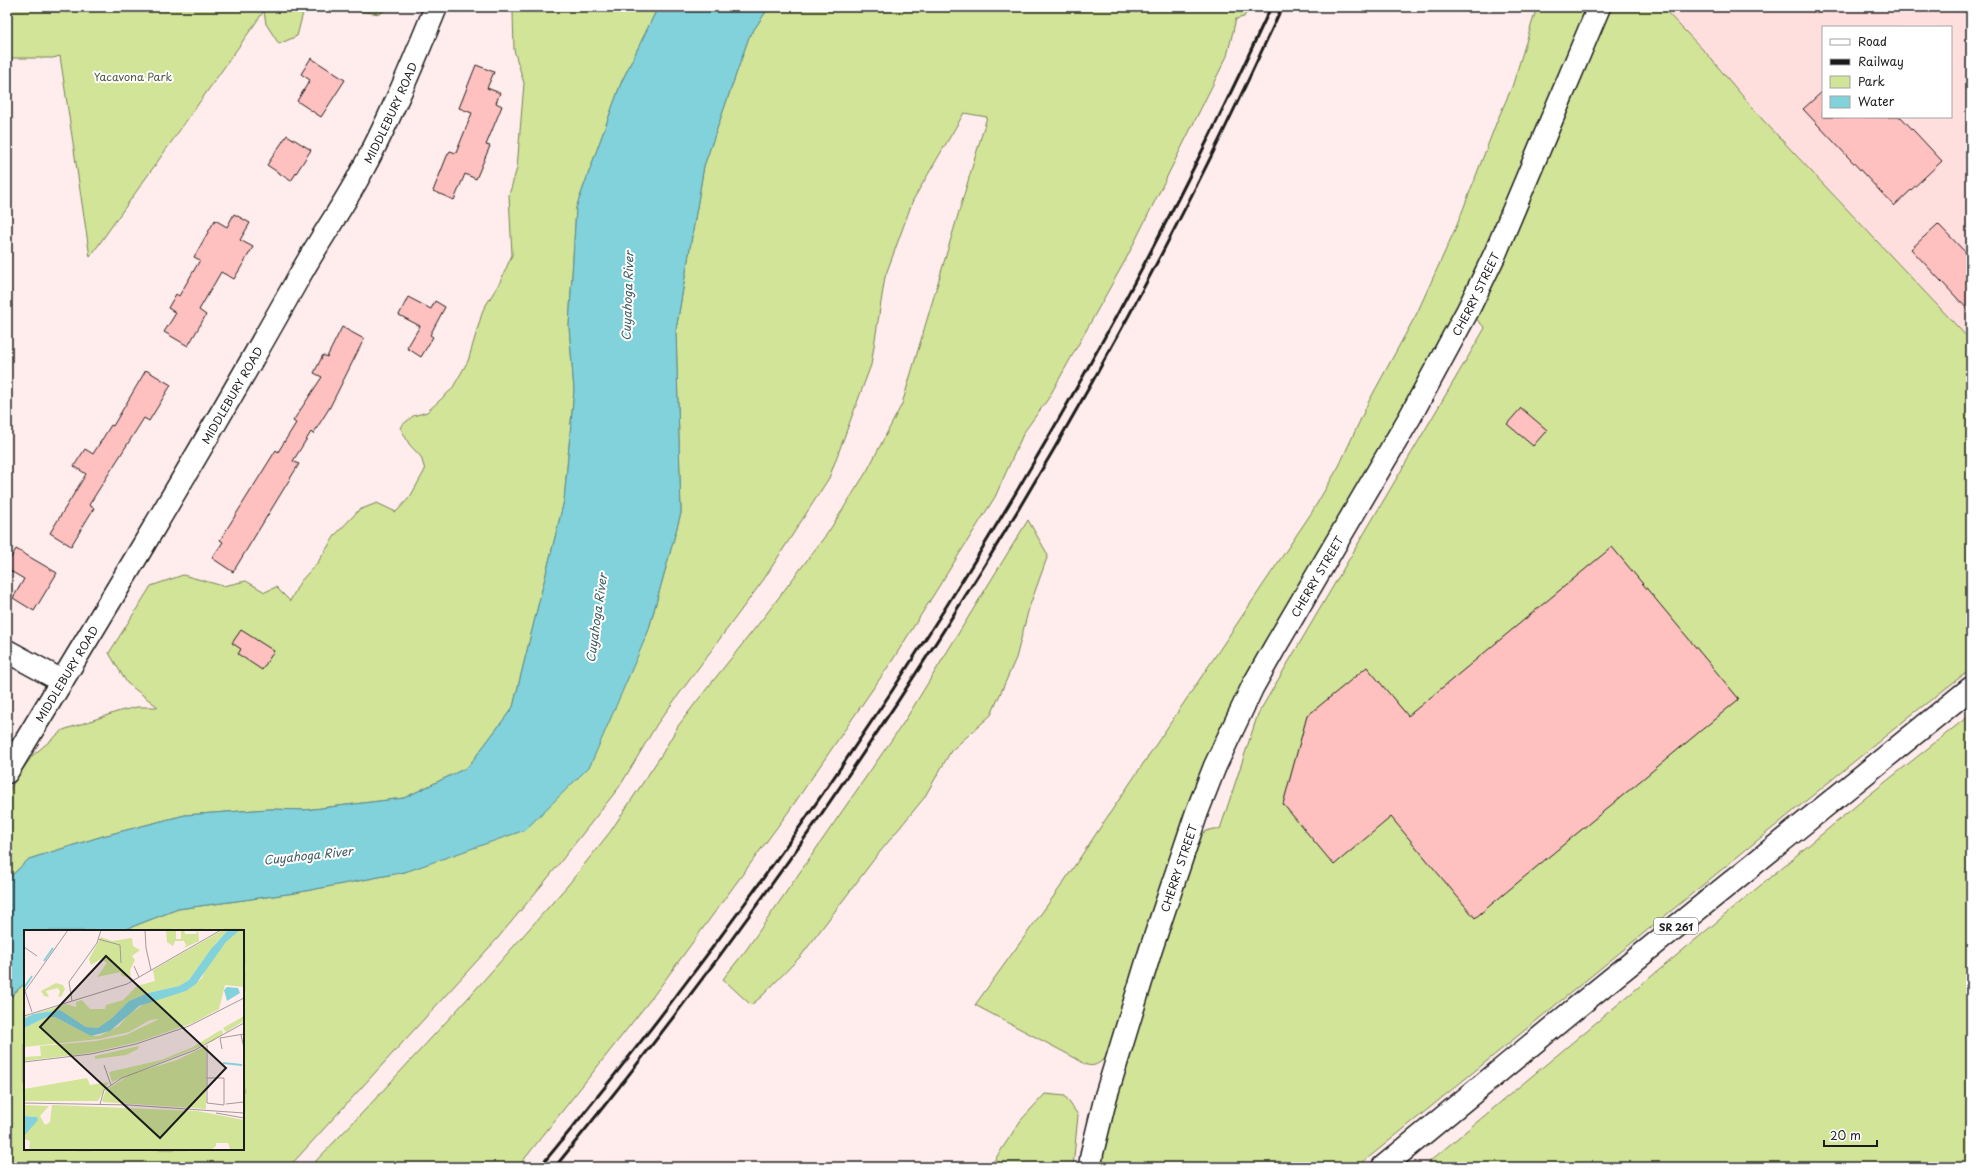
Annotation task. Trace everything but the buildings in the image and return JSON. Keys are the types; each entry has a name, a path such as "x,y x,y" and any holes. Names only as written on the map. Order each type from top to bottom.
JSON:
{"street":[{"name":"MIDDLEBURY ROAD","path":"7,772 177,490 301,272 357,180 410,72 436,7"},
{"name":"CHERRY STREET","path":"1090,1167 1106,1096 1149,957 1197,812 1215,766 1264,666 1410,417 1468,310 1495,254 1600,7"},
{"path":"7,651 62,682"},
{"name":"SR 261","path":"1383,1167 1599,989 1971,688"}],"shaded area":[{"path":"1662,7 1971,7 1971,341 1762,119 1707,54"}],"green space":[{"name":"Yacavona Park","path":"7,7 322,7 304,9 297,36 279,44 266,24 264,11 90,257 60,56 53,58 7,58"},
{"path":"328,7 388,7 380,14"},
{"path":"518,7 658,7 621,83 576,208 569,326 574,390 564,501 513,707 468,767 404,798 305,810 269,809 185,815 103,836 29,859 7,880 7,793 32,756 63,730 120,711 137,707 158,707 127,683 109,653 151,586 183,575 223,586 246,581 265,592 276,587 290,601 300,582 318,562 336,534 359,510 377,503 396,512 410,497 425,470 421,457 409,444 400,427 413,416 427,412 452,389 468,361 483,310 500,282 512,255 509,195 517,168 524,83 514,50 513,12"},
{"path":"769,7 1249,7 1244,17 1236,19 1227,56 1127,257 1048,399 1024,432 995,497 892,661 789,811 654,995 518,1167 310,1167 365,1110 468,998 568,885 610,832 662,754 678,726 764,617 829,531 867,471 902,404 987,117 964,113 913,200 885,277 871,365 829,478 764,579 657,724 620,786 551,874 497,939 289,1167 7,1167 7,1000 24,984 24,1150 244,1150 244,930 124,930 178,909 295,893 405,872 648,632 681,513 676,330 704,166 749,37"},
{"path":"1537,7 1592,7 1487,253 1428,371 1259,656 1107,1057 1096,1065 1092,1066 1085,1064 975,1005 1059,889 1312,512 1339,466 1369,401 1417,313 1457,225 1497,121 1512,87"},
{"path":"1611,7 1662,7 1707,54 1762,119 1971,341 1971,669 1910,716 1357,1167 1101,1167 1109,1118 1196,840 1206,831 1220,829 1258,714 1485,328 1473,316 1559,133"},
{"path":"1028,520 1048,555 1029,608 1016,658 991,715 951,751 924,798 875,858 801,956 761,997 751,1005 723,979 746,950 904,722"},
{"path":"1971,714 1971,1167 1423,1167 1864,799"},
{"path":"1045,1094 1065,1096 1078,1115 1073,1167 990,1167 1021,1120"}],"water":[{"name":"Cuyahoga River","path":"658,7 769,7 749,37 704,166 676,330 681,513 648,632 590,766 525,830 405,872 295,893 178,909 124,930 24,930 24,984 7,1000 7,880 29,859 103,836 185,815 269,809 305,810 404,798 468,767 513,707 564,501 574,390 569,326 576,208 621,83"}],"railway":[{"path":"540,1167 647,1033 751,896 849,755 943,611 1033,464 1117,314 1197,162 1271,7"},
{"path":"555,1167 661,1033 764,895 862,754 956,611 1045,464 1129,314 1208,162 1282,7"}]}
